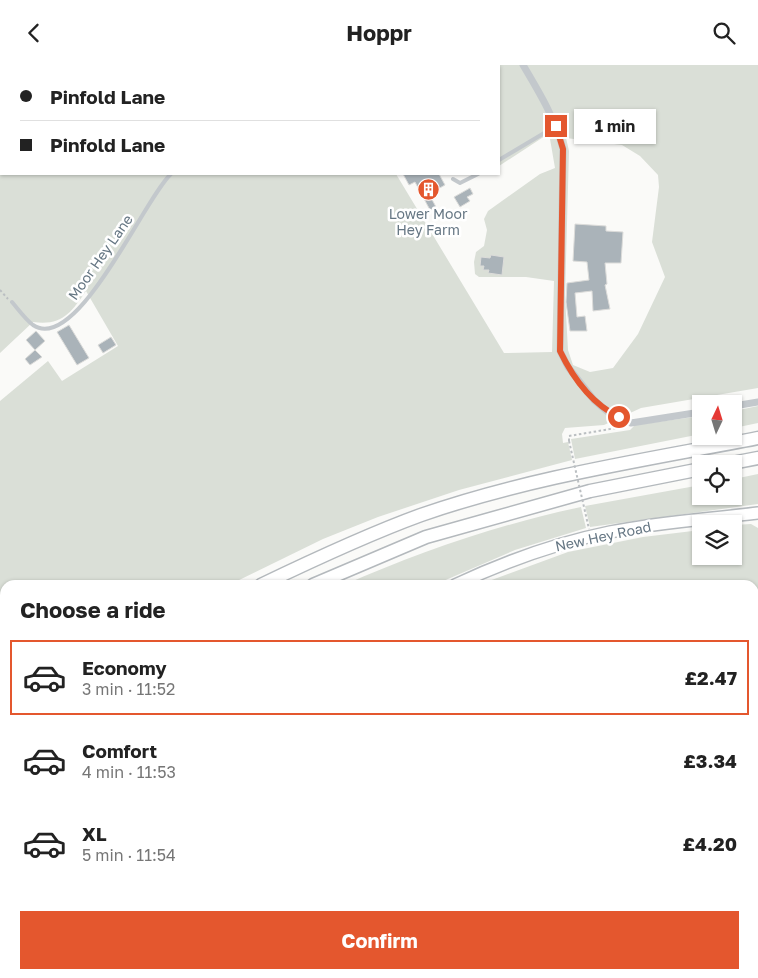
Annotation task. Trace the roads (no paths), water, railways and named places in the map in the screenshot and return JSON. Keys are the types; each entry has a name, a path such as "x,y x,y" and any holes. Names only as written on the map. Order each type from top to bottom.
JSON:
{"highway":[{"path":"271,580 337,549 421,515 497,492 560,477 758,437"},
{"path":"742,461 758,458"},
{"path":"324,580 434,534 590,491 692,471"}],"main road":[{"name":"New Hey Road","path":"467,580 520,557 591,536 631,529 758,514"}],"street":[{"path":"523,65 548,107 563,149 560,351 568,367 594,400 608,412 631,423 692,413"},
{"path":"742,405 758,402"}],"lane":[{"path":"500,159 556,126"},
{"name":"Moor Hey Lane","path":"12,302 33,325 48,328 57,327 73,316 91,294 170,175"},
{"path":"453,179 460,183 476,175"}],"place":[{"name":"Lower Moor Hey Farm","path":"428,190"}]}
